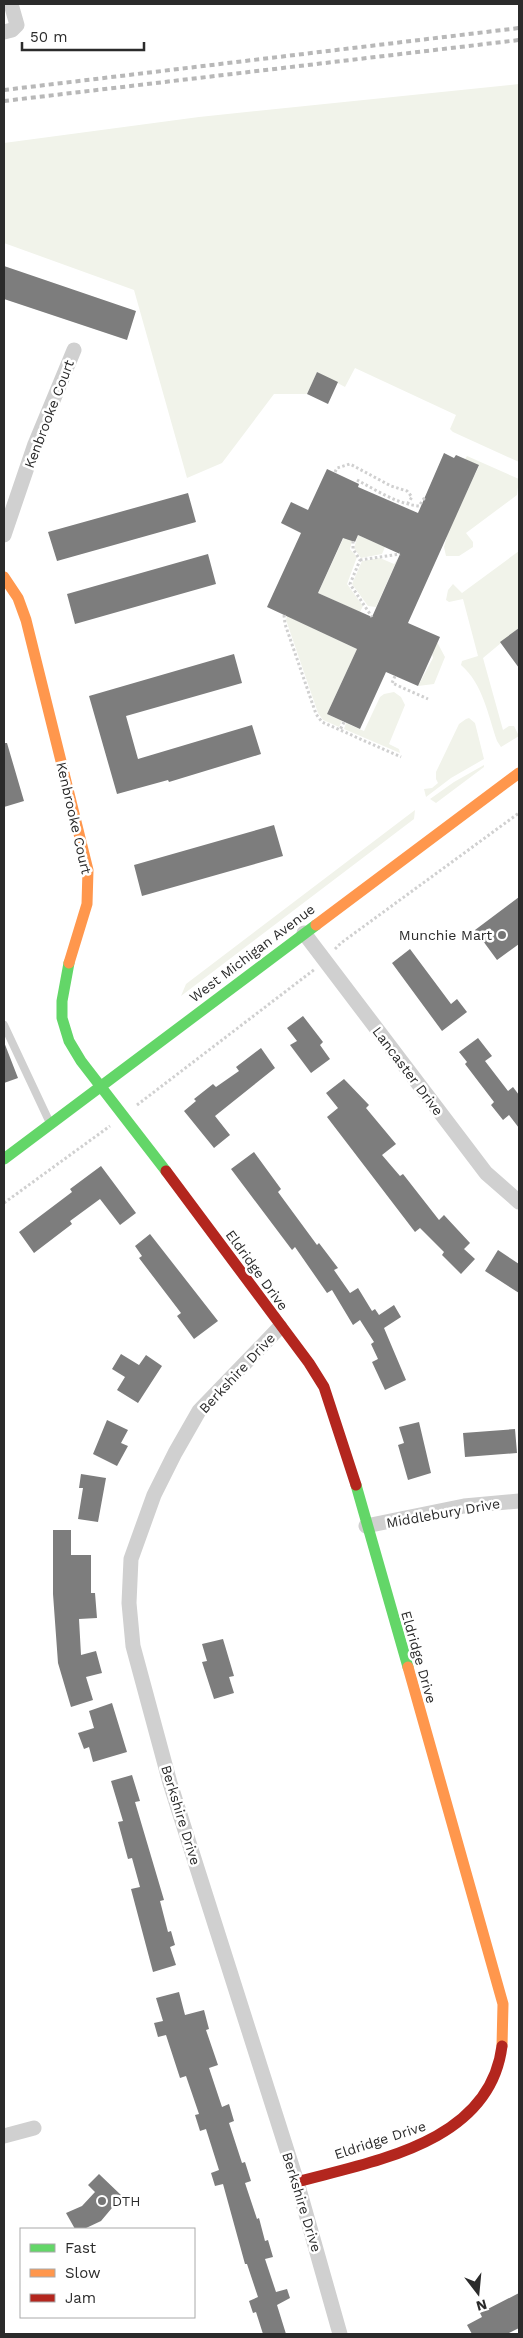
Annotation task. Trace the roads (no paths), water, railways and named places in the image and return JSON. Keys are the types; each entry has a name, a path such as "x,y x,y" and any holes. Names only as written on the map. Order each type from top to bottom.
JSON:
{"street":[{"path":"4,32 12,30 17,25 11,4"},
{"name":"Kenbrooke Court","path":"4,535 36,444 74,350"},
{"name":"Kenbrooke Court","path":"4,577 18,598 26,620 88,870 87,905 65,979 64,1021 66,1033 76,1054 101,1084"},
{"name":"West Michigan Avenue","path":"5,1153 50,1123 519,773"},
{"name":"Lancaster Drive","path":"304,933 486,1173 519,1202"},
{"name":"Eldridge Drive","path":"101,1084 324,1387 350,1463 366,1526 503,2004 501,2055 494,2078 468,2114 450,2130 429,2142 403,2151 297,2182"},
{"name":"Berkshire Drive","path":"280,1327 200,1411 176,1454 154,1495 131,1559 129,1603 133,1646 170,1783 297,2182 340,2334"},
{"name":"Middlebury Drive","path":"366,1526 464,1506 519,1501"},
{"path":"4,2136 34,2128"}],"lane":[{"path":"4,1025 50,1123"}],"railway":[{"path":"4,90 519,28"},
{"path":"4,101 519,40"}],"place":[{"name":"Munchie Mart","path":"502,935"},
{"name":"DTH","path":"102,2201"}]}
